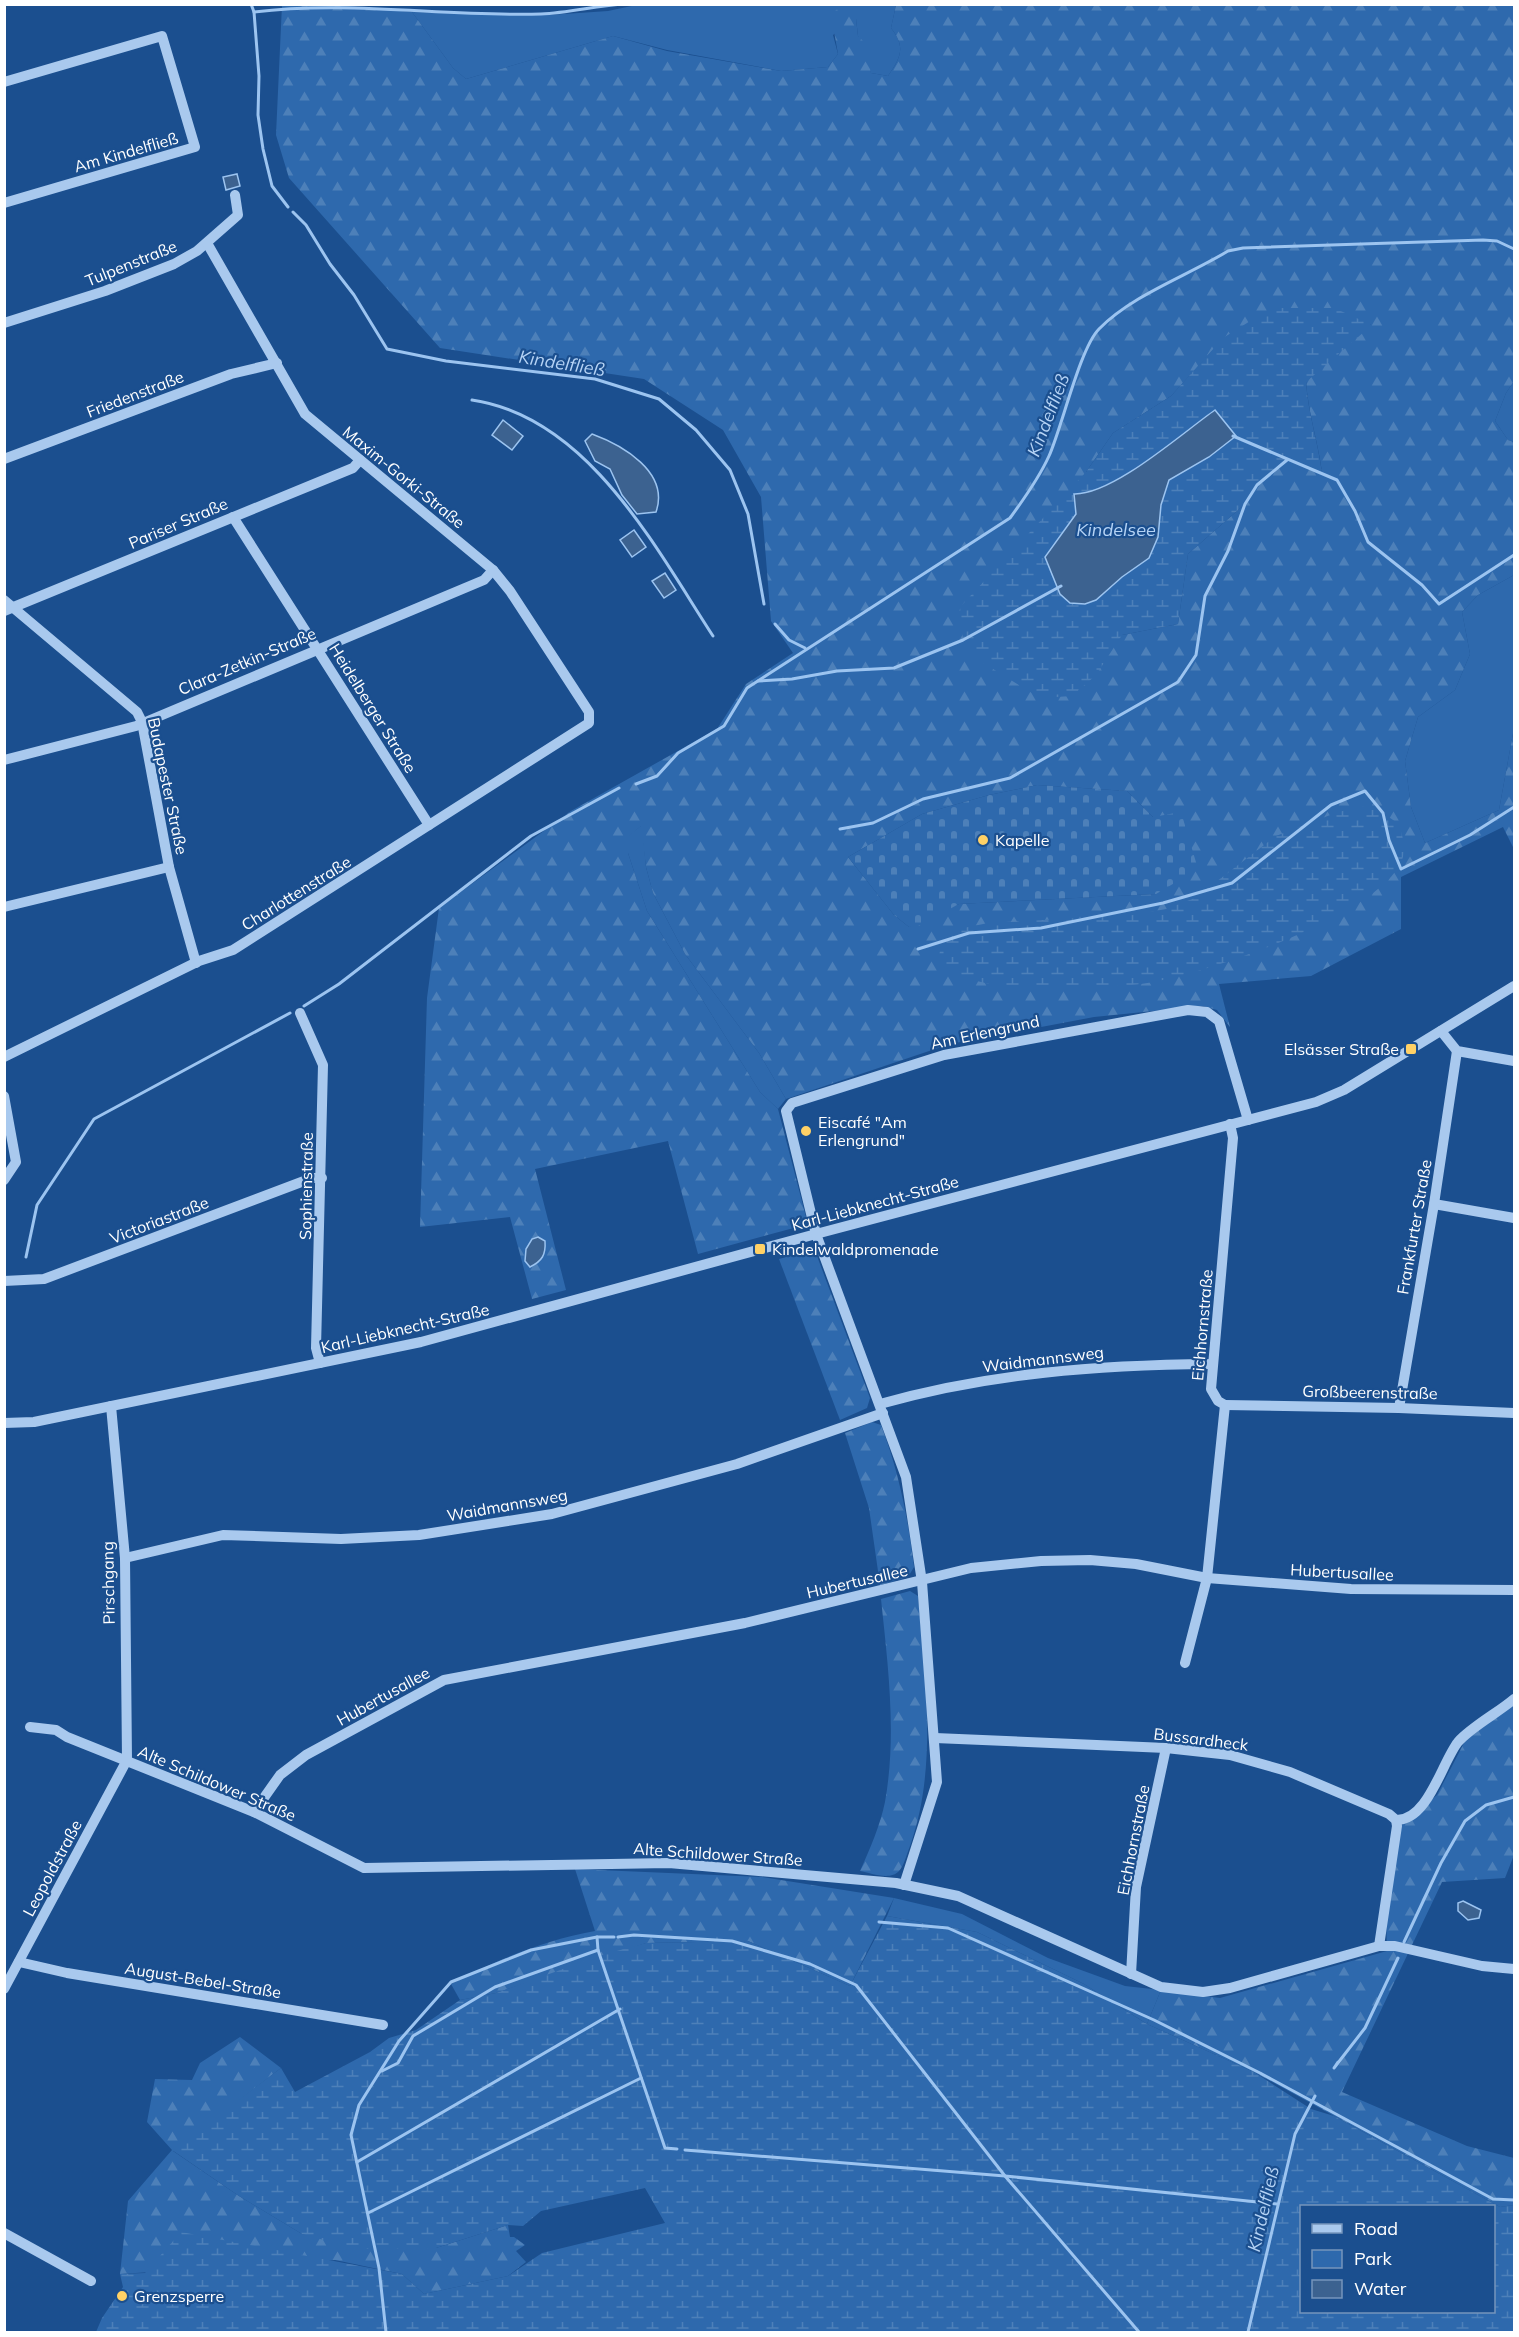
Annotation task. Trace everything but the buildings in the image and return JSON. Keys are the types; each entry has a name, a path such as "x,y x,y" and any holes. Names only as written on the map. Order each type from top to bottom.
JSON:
{"street":[{"name":"Am Kindelfließ","path":"4,82 162,36 195,147 4,203"},
{"name":"Tulpenstraße","path":"4,323 115,287 174,264 207,243 238,215 235,195"},
{"name":"Maxim-Gorki-Straße","path":"207,243 305,414 493,570 510,591 589,712 588,726"},
{"name":"Friedenstraße","path":"4,459 231,374 277,363"},
{"name":"Pariser Straße","path":"9,610 353,468 360,460"},
{"name":"Heidelberger Straße","path":"232,517 318,648 429,825"},
{"name":"Clara-Zetkin-Straße","path":"4,760 136,726 484,580 493,570"},
{"name":"Budapester Straße","path":"4,600 9,610 137,712 142,722 169,867 196,963"},
{"name":"Charlottenstraße","path":"4,1057 196,963 233,950 260,935 429,825 588,726"},
{"path":"4,907 169,867"},
{"name":"Karl-Liebknecht-Straße","path":"4,1423 34,1422 421,1342 1329,1097 1515,986"},
{"name":"Am Erlengrund","path":"816,1234 786,1116 789,1107 944,1054 1188,1010 1207,1012 1220,1021 1248,1120"},
{"name":"Sophienstraße","path":"300,1013 323,1065 316,1348 320,1363"},
{"path":"1441,1031 1456,1051 1515,1061"},
{"name":"Frankfurter Straße","path":"1399,1408 1434,1204 1456,1051"},
{"path":"4,1096 16,1162 4,1180"},
{"name":"Eichhornstraße","path":"1225,1406 1218,1401 1211,1389 1233,1138 1230,1124"},
{"name":"Victoriastraße","path":"4,1281 44,1279 312,1178 322,1178"},
{"path":"1434,1204 1515,1218"},
{"path":"816,1234 906,1477 922,1582 937,1782 904,1885"},
{"name":"Waidmannsweg","path":"125,1558 223,1535 341,1539 419,1535 552,1514 736,1464 929,1390 1021,1374 1126,1365 1212,1364"},
{"path":"1185,1664 1207,1578 1225,1406"},
{"name":"Großbeerenstraße","path":"1225,1406 1399,1408 1515,1413"},
{"name":"Pirschgang","path":"111,1407 125,1558 127,1760"},
{"name":"Hubertusallee","path":"254,1812 280,1775 306,1755 444,1680 745,1623 922,1582 971,1568 1050,1561 1136,1564 1207,1578 1351,1589 1515,1590"},
{"path":"1379,1946 1397,1834 1396,1820 1408,1817 1422,1804 1458,1742 1515,1700"},
{"name":"Alte Schildower Straße","path":"30,1727 56,1730 67,1737 254,1812 364,1868 669,1863 904,1885 958,1896 1161,1987 1215,1992 1379,1946 1404,1948 1482,1966 1515,1969"},
{"name":"Bussardheck","path":"935,1738 1166,1748 1230,1755 1263,1763 1331,1788 1389,1814 1396,1820"},
{"name":"Eichhornstraße","path":"1131,1974 1136,1887 1166,1748"},
{"name":"Leopoldstraße","path":"4,1989 127,1760"},
{"name":"August-Bebel-Straße","path":"19,1962 77,1974 383,2025"},
{"path":"4,2233 91,2281"}],"green space":[{"path":"641,4 896,5 891,28 899,41 900,52 888,76 871,73 858,36 856,19 833,35 838,54 828,67 781,71 667,50 613,36 466,79 453,68 412,12 549,15 608,11"},
{"path":"282,5 336,5 412,12 453,68 466,79 613,36 667,51 781,71 828,67 838,54 831,14 839,8 850,9 856,19 858,36 867,45 871,73 888,76 900,52 899,41 891,28 896,5 1514,5 1514,381 1506,393 1495,421 1508,440 1514,442 1514,575 1478,595 1462,612 1470,654 1455,690 1418,717 1405,761 1411,807 1425,843 1499,810 1514,728 1514,849 1503,827 1401,877 1401,929 1311,976 1219,984 1230,1027 1217,1010 1203,1006 1094,1017 950,1044 786,1099 759,1053 685,954 653,893 646,867 641,826 628,837 628,853 647,911 760,1092 778,1109 806,1217 801,1226 698,1254 668,1141 535,1169 566,1290 532,1299 510,1217 420,1227 427,998 439,908 571,811 717,729 746,684 793,653 771,621 761,497 723,430 644,379 440,348 289,178 276,135","holes":["1371,324 1306,381 1322,472 1287,460 1257,485 1245,504 1188,554 1178,624 1122,635 1086,472 1113,433 1171,396 1224,338","1037,785 1127,791 1153,817 1156,894 959,904 909,927 894,915 848,857 922,814 989,795"]},
{"path":"1271,308 1334,308 1372,325 1306,382 1322,473 1287,460 1257,485 1245,504 1188,554 1178,624 1122,635 1096,675 1072,696 1040,698 977,659 963,640 960,607 1086,472 1113,433 1171,396 1223,338","holes":["1209,457 1169,480 1161,505 1158,537 1149,558 1122,577 1107,592 1060,594 1045,557 1061,538 1086,494 1121,479 1128,473"]},
{"path":"1514,381 1514,442 1508,440 1495,421 1506,393"},
{"path":"1514,575 1514,728 1499,810 1425,843 1411,807 1405,761 1418,717 1455,690 1470,654 1462,612 1478,595"},
{"path":"1037,785 1127,791 1153,817 1181,812 1198,869 1156,894 959,904 918,926 909,927 894,915 848,857 922,814 989,795"},
{"path":"1371,805 1399,824 1404,851 1393,874 1367,897 1330,919 1286,940 1196,971 1159,981 1132,985 1076,988 1011,986 977,981 943,969 939,956 942,941 959,929 988,923 1134,915 1166,909 1195,898 1276,836 1338,812"},
{"path":"642,825 646,867 653,893 685,954 759,1053 786,1099 778,1109 760,1092 647,911 628,853 628,836"},
{"path":"808,1251 817,1256 870,1398 867,1408 840,1420 779,1259"},
{"path":"872,1422 881,1425 893,1460 906,1513 914,1567 908,1577 880,1585 869,1508 845,1433"},
{"path":"910,1591 918,1596 924,1659 927,1754 924,1785 919,1816 902,1866 891,1876 880,1876 860,1871 880,1820 889,1777 890,1700 881,1599"},
{"path":"1514,1704 1514,1855 1505,1878 1442,1882 1342,2092 1467,2146 1514,2158 1514,2205 1500,2207 1254,2072 1147,2024 1161,1990 1220,1998 1387,1951 1386,1913 1402,1825 1437,1795 1465,1741"},
{"path":"575,1869 762,1877 894,1898 850,1986 748,1941 646,1943 496,1993 460,2000 451,1984 521,1952 595,1931"},
{"path":"894,1898 962,1914 1048,1958 1125,1986 1161,1990 1147,2024 1084,1984 977,1932 887,1916"},
{"path":"887,1916 977,1932 1084,1984 1147,2024 1254,2072 1311,2109 1334,2116 1500,2207 1514,2205 1514,2332 96,2332 102,2318 123,2287 120,2274 145,2273 181,2232 402,2274 424,2294 508,2276 542,2253 665,2223 645,2188 541,2211 523,2226 508,2225 436,2248 356,2249 302,2234 239,2196 172,2150 281,2068 295,2092 370,2052 389,2038 416,2030 460,2000 496,1993 602,1955 646,1943 748,1941 850,1986"},
{"path":"240,2037 281,2068 173,2151 239,2196 302,2234 436,2248 508,2225 510,2237 514,2237 525,2245 516,2251 526,2262 508,2276 424,2294 402,2274 335,2260 120,2274 128,2201 172,2150 147,2122 155,2079 192,2080 200,2063"}],"water":[{"path":"237,174 240,186 226,190 223,177"},
{"name":"Kindelsee","path":"1215,410 1236,436 1209,457 1169,480 1161,505 1158,537 1149,558 1122,577 1096,600 1085,604 1070,603 1060,594 1045,557 1076,514 1074,494 1090,492 1127,474"},
{"path":"503,420 523,436 512,450 492,435"},
{"path":"592,434 617,445 641,462 656,484 658,498 656,512 637,514 622,495 610,469 595,461 585,441"},
{"path":"634,530 646,547 632,557 620,540"},
{"path":"665,573 676,590 664,598 652,581"},
{"path":"538,1237 545,1241 544,1254 530,1267 525,1261 526,1249 532,1239"},
{"path":"1463,1901 1481,1910 1479,1918 1468,1920 1458,1911 1458,1903"}],"waterway":[{"name":"Kindelfließ","path":"251,4 254,12 259,76 258,115 263,149 272,186 288,207"},
{"path":"254,12 361,8 541,14 622,4"},
{"name":"Kindelfließ","path":"293,212 306,225 330,264 354,295 387,349 446,361 595,379 659,399 696,430 730,470 748,514 764,604"},
{"name":"Kindelfließ","path":"636,784 657,776 678,753 724,726 747,688 1010,518 1026,496 1049,456 1078,370 1092,339 1099,329 1127,306 1228,251 1243,248 1483,240 1497,241 1514,249"},
{"name":"Kindelfließ","path":"472,400 513,411 550,432 584,459 614,491 642,527 713,636"},
{"path":"1233,436 1337,480 1355,511 1368,542 1422,585 1439,604 1514,555"},
{"path":"840,829 873,823 923,799 1010,778 1178,682 1196,655 1205,596 1228,551 1245,504 1257,485 1287,460"},
{"path":"758,681 792,679 837,671 894,668 963,640 1061,586"},
{"path":"775,624 789,640 805,648"},
{"path":"304,1006 339,984 531,836 619,788"},
{"path":"918,949 969,933 1041,928 1163,903 1232,883 1331,805 1365,791 1383,813 1389,840 1401,869 1470,835 1514,807"},
{"path":"26,1257 37,1205 94,1119 290,1013"},
{"name":"Kindelfließ","path":"1404,1942 1441,1863 1465,1821 1486,1805 1514,1797"},
{"path":"879,1922 948,1928 1154,2020 1260,2073 1493,2199 1514,2200"},
{"path":"618,1937 634,1935 732,1941 810,1964 856,1985 1005,2176 1139,2332"},
{"path":"597,1937 598,1950 665,2148 677,2149"},
{"path":"386,2332 379,2268 351,2135 359,2105 399,2041 451,1982 531,1950 597,1937 614,1937"},
{"path":"382,2071 398,2063 413,2036 495,1987 598,1950"},
{"name":"Kindelfließ","path":"1338,2062 1334,2068 1365,2028 1398,1958"},
{"path":"357,2162 620,2009"},
{"path":"368,2213 641,2078"},
{"name":"Kindelfließ","path":"1248,2332 1295,2134 1315,2096"},
{"path":"685,2150 1005,2176 1277,2204"}],"place":[{"name":"Kapelle","path":"983,840"},
{"name":"Elsässer Straße","path":"1411,1049"},
{"name":"Eiscafé \"Am Erlengrund\"","path":"806,1131"},
{"name":"Kindelwaldpromenade","path":"760,1249"},
{"name":"Grenzsperre","path":"122,2296"}]}
